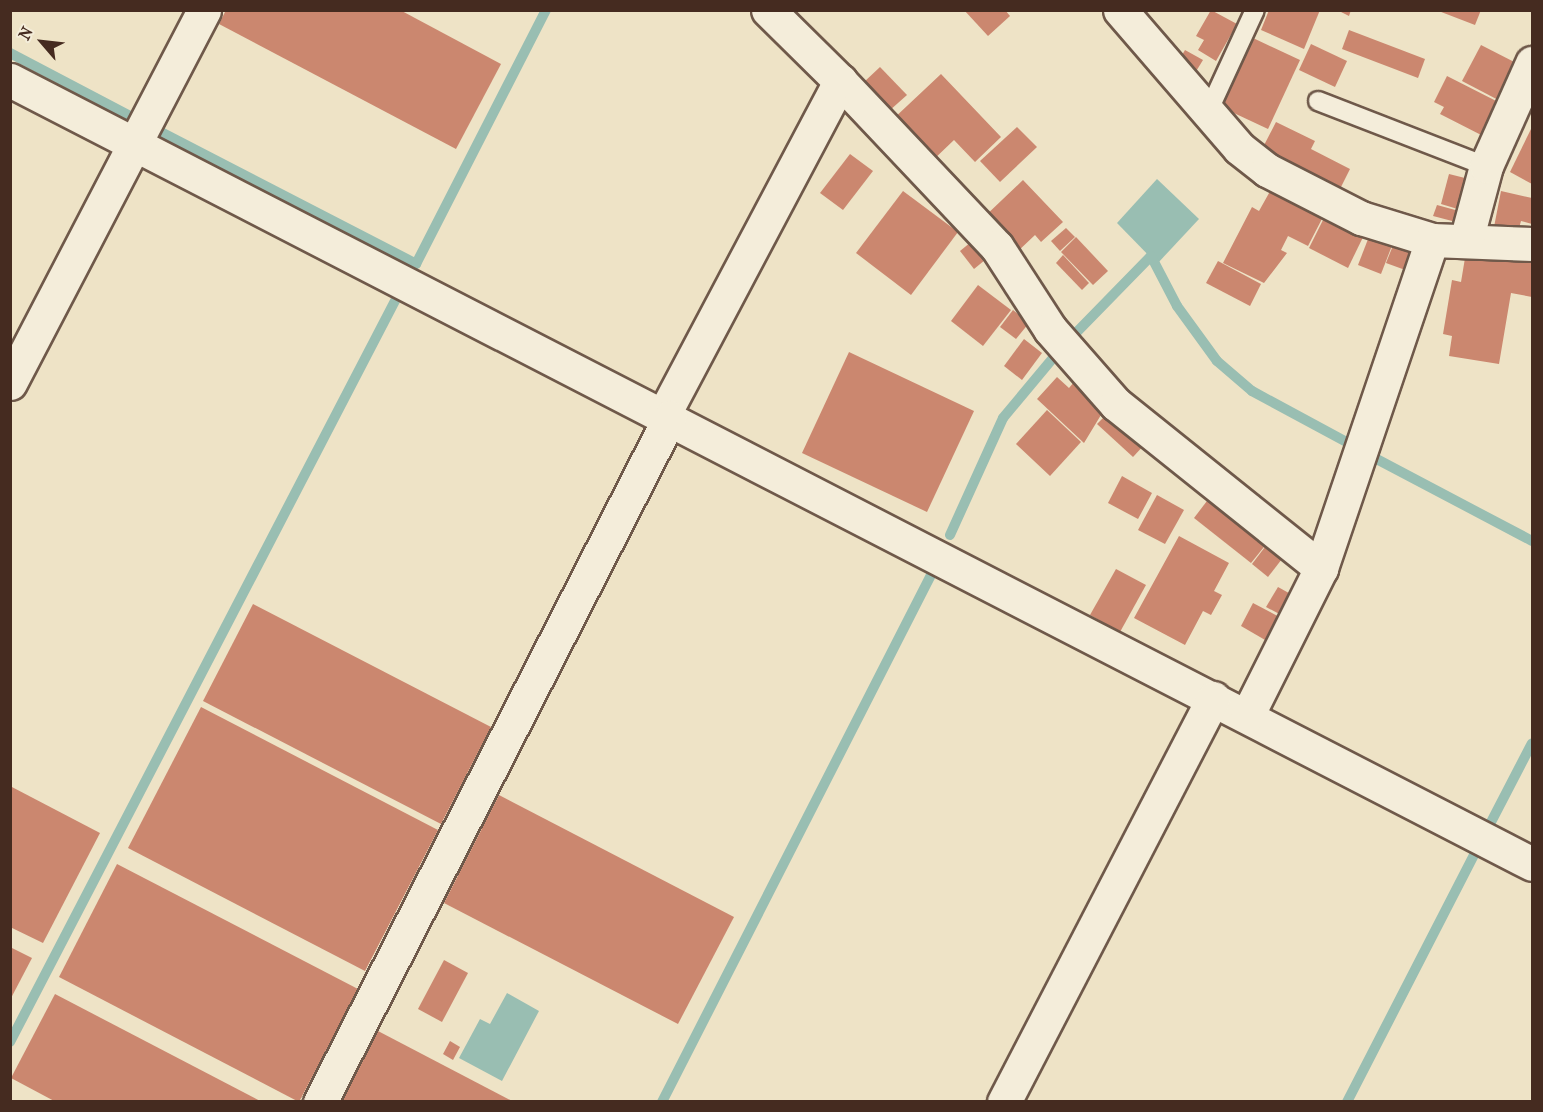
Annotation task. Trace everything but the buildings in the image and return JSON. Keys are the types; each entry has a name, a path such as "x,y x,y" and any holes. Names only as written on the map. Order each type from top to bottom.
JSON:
{"street":[{"path":"10,383 204,10"},
{"path":"768,10 840,81 997,248 1050,329 1116,404 1321,567"},
{"path":"1120,10 1239,148 1267,170 1361,218 1432,240 1467,237 1533,244"},
{"path":"1467,237 1486,166 1533,63"},
{"path":"10,80 135,142 1533,864"},
{"path":"320,1101 667,416 840,81"},
{"path":"1247,716 1321,567 1432,240"},
{"path":"1004,1101 1213,698"}],"lane":[{"path":"1208,112 1255,10"},
{"path":"1318,101 1486,166"}],"water":[{"path":"1157,179 1199,219 1157,264 1117,223"},
{"path":"507,993 539,1011 502,1081 459,1058 480,1019 490,1024"}],"waterway":[{"path":"155,129 416,264 546,10"},
{"path":"10,53 130,116"},
{"path":"1070,339 1151,256 1177,306 1217,361 1252,391 1352,445"},
{"path":"10,1042 395,301"},
{"path":"950,535 1003,418 1058,352"},
{"path":"1369,455 1532,541"},
{"path":"662,1102 931,575"},
{"path":"1489,826 1532,743"},
{"path":"1347,1102 1475,853"}]}
